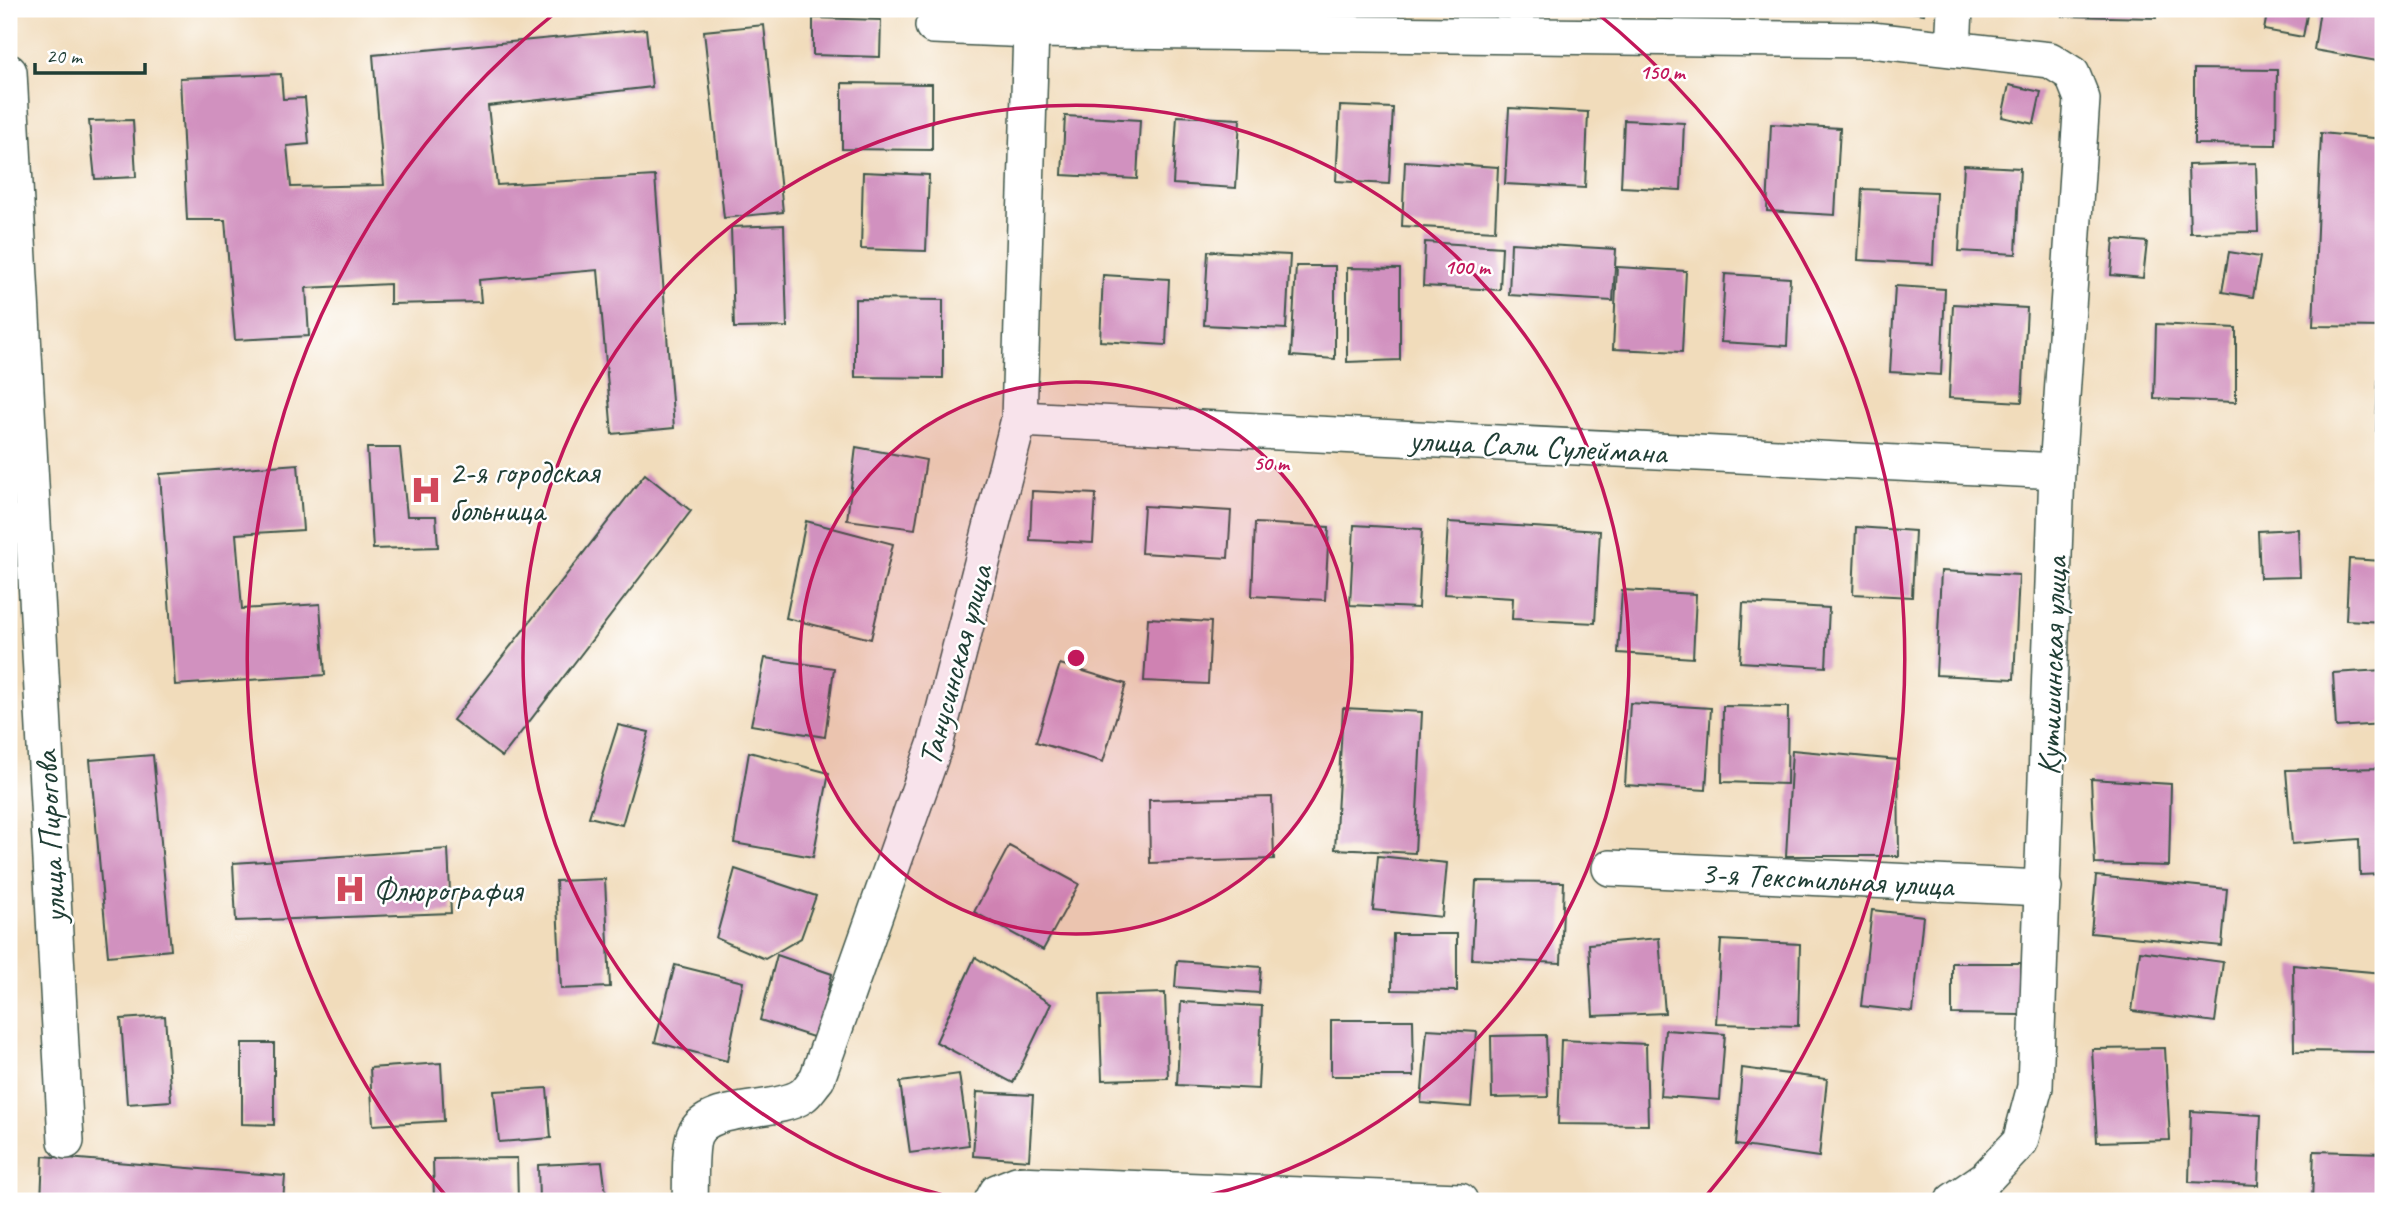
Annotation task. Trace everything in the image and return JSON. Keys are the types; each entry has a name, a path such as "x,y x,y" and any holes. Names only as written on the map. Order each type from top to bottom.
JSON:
{"street":[{"path":"933,26 1031,30 1871,40 1953,50 1955,9"},
{"name":"Танусинская улица","path":"690,1201 694,1136 705,1122 721,1115 783,1104 803,1095 817,1079 935,744 1019,419 1031,30"},
{"name":"Кутишинская улица","path":"1953,50 2050,60 2073,74 2082,99 2057,471 2035,1087 2020,1142 1985,1179 1953,1201"},
{"name":"улица Пирогова","path":"9,72 66,1141"},
{"name":"улица Сали Сулеймана","path":"1019,419 2057,471"},
{"name":"3-я Текстильная улица","path":"1610,868 2044,888"},
{"path":"992,1201 997,1192 1017,1184 1461,1201"}],"building":[{"path":"1901,9 1925,9 1924,14"},
{"path":"2062,9 2156,9 2156,18 2062,16"},
{"path":"2268,9 2308,9 2303,37 2264,30"},
{"path":"2320,9 2383,9 2383,62 2314,50"},
{"path":"813,18 881,20 880,57 813,55"},
{"path":"764,25 783,212 724,218 704,31"},
{"path":"646,29 652,87 488,106 497,185 655,176 674,428 612,434 598,270 479,280 481,302 390,304 390,284 306,288 309,336 235,340 225,220 187,220 180,78 281,74 283,99 305,98 309,144 287,146 291,187 384,185 373,55"},
{"path":"2194,69 2277,70 2276,145 2194,144"},
{"path":"842,83 932,84 932,150 842,149"},
{"path":"2009,85 2041,92 2034,124 2002,117"},
{"path":"1340,106 1393,108 1389,184 1336,181"},
{"path":"1509,108 1588,112 1585,188 1505,184"},
{"path":"1065,116 1140,120 1137,179 1062,175"},
{"path":"1177,116 1240,119 1236,188 1173,184"},
{"path":"133,120 136,177 95,179 89,121"},
{"path":"1624,120 1684,123 1681,190 1621,187"},
{"path":"1771,124 1840,128 1835,215 1767,211"},
{"path":"2321,133 2383,139 2383,327 2313,326"},
{"path":"1405,161 1498,167 1495,231 1402,226"},
{"path":"2256,163 2258,232 2190,233 2188,165"},
{"path":"1964,165 2020,168 2016,254 1959,251"},
{"path":"863,172 929,175 926,251 861,249"},
{"path":"1862,189 1936,192 1933,264 1858,260"},
{"path":"784,225 787,327 734,328 731,227"},
{"path":"2114,239 2147,242 2143,278 2111,275"},
{"path":"1425,242 1502,247 1500,290 1423,286"},
{"path":"1511,243 1616,249 1613,301 1509,295"},
{"path":"1208,251 1290,255 1286,329 1204,325"},
{"path":"2229,252 2260,257 2253,297 2222,292"},
{"path":"1296,266 1335,266 1335,359 1291,356"},
{"path":"1617,267 1686,271 1682,352 1613,349"},
{"path":"1347,268 1400,269 1400,360 1347,362"},
{"path":"1725,274 1790,278 1787,346 1721,342"},
{"path":"1103,275 1169,279 1166,345 1100,341"},
{"path":"1895,286 1945,289 1941,375 1890,372"},
{"path":"855,299 943,300 943,378 855,377"},
{"path":"1953,304 2027,308 2022,402 1949,398"},
{"path":"2156,324 2236,328 2236,402 2154,399"},
{"path":"2378,378 2383,378 2383,431 2376,431"},
{"path":"856,447 926,460 915,529 847,520"},
{"path":"367,448 400,448 407,516 436,516 438,547 373,549"},
{"path":"298,464 303,530 236,534 242,609 320,604 325,675 175,685 160,474"},
{"path":"645,474 691,511 502,757 453,720"},
{"path":"1032,491 1096,494 1093,543 1030,540"},
{"path":"1144,506 1231,511 1228,558 1141,553"},
{"path":"806,521 893,544 871,639 786,618"},
{"path":"1448,522 1600,531 1595,623 1512,619 1513,598 1444,594"},
{"path":"1255,523 1329,527 1325,600 1252,596"},
{"path":"1354,525 1422,529 1418,608 1350,605"},
{"path":"1856,527 1915,531 1912,597 1853,594"},
{"path":"2298,529 2300,577 2260,578 2258,531"},
{"path":"2349,559 2383,561 2383,622 2346,620"},
{"path":"1941,571 2019,575 2014,679 1936,675"},
{"path":"1622,590 1696,594 1693,658 1618,653"},
{"path":"1743,603 1829,608 1826,667 1740,662"},
{"path":"1148,618 1211,622 1208,684 1144,681"},
{"path":"765,658 834,668 825,737 751,725"},
{"path":"1060,664 1126,684 1103,762 1036,742"},
{"path":"2383,670 2383,724 2336,727 2333,673"},
{"path":"1630,703 1711,708 1706,790 1625,785"},
{"path":"1723,706 1788,707 1787,784 1722,782"},
{"path":"1343,708 1422,712 1415,853 1335,849"},
{"path":"618,725 649,732 622,825 589,817"},
{"path":"1792,750 1898,760 1899,856 1786,856"},
{"path":"749,752 829,773 813,857 734,843"},
{"path":"153,755 171,950 108,956 90,760"},
{"path":"2383,768 2383,874 2360,875 2359,839 2292,844 2286,770"},
{"path":"2091,779 2171,784 2169,866 2095,864"},
{"path":"1272,797 1274,859 1150,863 1149,800"},
{"path":"1009,846 1079,884 1043,950 974,912"},
{"path":"448,849 451,913 236,921 233,863"},
{"path":"1378,856 1447,863 1442,917 1373,910"},
{"path":"735,869 816,896 801,938 765,959 716,938"},
{"path":"2096,876 2227,889 2222,946 2091,933"},
{"path":"605,879 610,987 561,989 556,881"},
{"path":"1476,881 1564,882 1561,963 1472,959"},
{"path":"1872,910 1923,916 1913,1012 1861,1006"},
{"path":"1393,934 1457,934 1457,991 1392,990"},
{"path":"1659,938 1665,1013 1593,1016 1589,944"},
{"path":"1721,940 1800,944 1798,1026 1716,1024"},
{"path":"2140,951 2223,962 2215,1022 2132,1011"},
{"path":"777,955 832,974 816,1038 760,1020"},
{"path":"975,957 1051,1004 1013,1083 936,1042"},
{"path":"1177,961 1261,967 1259,993 1175,987"},
{"path":"1952,963 2021,963 2021,1015 1952,1014"},
{"path":"675,965 743,982 727,1061 655,1042"},
{"path":"2293,965 2383,973 2383,1052 2294,1051"},
{"path":"1165,993 1168,1078 1102,1080 1099,995"},
{"path":"1181,1002 1262,1006 1258,1089 1177,1085"},
{"path":"165,1016 171,1101 127,1104 121,1019"},
{"path":"1331,1020 1413,1020 1414,1076 1331,1076"},
{"path":"1427,1029 1477,1032 1471,1107 1421,1103"},
{"path":"1665,1030 1725,1034 1720,1100 1660,1096"},
{"path":"1546,1035 1548,1097 1492,1098 1491,1036"},
{"path":"1561,1040 1646,1044 1648,1125 1558,1124"},
{"path":"242,1043 274,1043 274,1125 242,1124"},
{"path":"2165,1048 2170,1140 2097,1142 2092,1049"},
{"path":"441,1063 444,1121 373,1125 370,1068"},
{"path":"1742,1068 1827,1079 1819,1157 1736,1145"},
{"path":"959,1074 969,1145 910,1153 900,1082"},
{"path":"547,1088 551,1138 499,1142 494,1091"},
{"path":"977,1092 1033,1095 1029,1160 973,1156"},
{"path":"2191,1111 2261,1115 2258,1185 2189,1182"},
{"path":"2314,1151 2383,1153 2383,1201 2312,1201"},
{"path":"43,1156 285,1176 283,1201 41,1201"},
{"path":"517,1158 518,1201 434,1201 433,1159"},
{"path":"602,1162 607,1201 539,1201 538,1165"}],"place":[{"name":"2-я городская больница","path":"426,490"},
{"name":"Флюрография","path":"350,889"}]}
